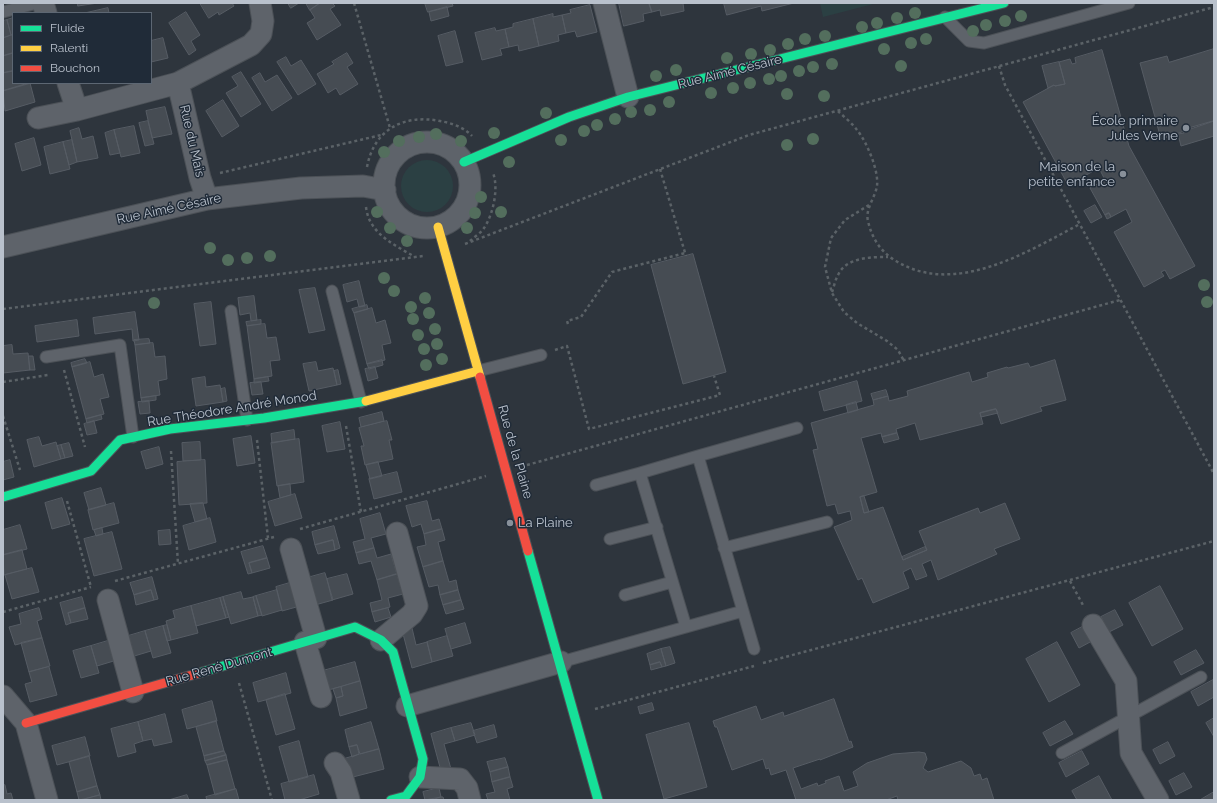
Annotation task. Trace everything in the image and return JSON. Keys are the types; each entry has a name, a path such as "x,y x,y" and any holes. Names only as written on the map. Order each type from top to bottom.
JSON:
{"street":[{"path":"38,118 77,110 178,83 250,45 261,34 263,21 260,3"},
{"path":"604,3 628,97"},
{"name":"Rue Aimé Césaire","path":"464,162 569,117 628,97 1004,3"},
{"name":"Rue du Maïs","path":"178,83 200,178 207,199"},
{"path":"68,84 77,110"},
{"path":"427,142 441,144 454,151 464,162 469,174 470,188 467,201 456,217 438,227 424,228 410,224 398,216 389,204 384,190 385,176 391,162 400,151 413,144 427,142"},
{"name":"Rue Aimé Césaire","path":"3,247 207,199 301,188 363,186 384,190"},
{"name":"Rue de la Plaine","path":"438,227 561,662 598,800"},
{"name":"Rue Théodore André Monod","path":"91,471 120,440 170,429 251,419 361,402 478,371"},
{"path":"3,497 91,471"},
{"path":"381,640 412,614 417,606 397,533"},
{"path":"284,543 311,640 321,697"},
{"path":"107,589 133,692"},
{"path":"1093,625 1126,681 1130,716 1131,753 1158,800"},
{"name":"Rue René Dumont","path":"26,723 355,627 381,640 393,652 423,759 420,777 406,796 391,800"},
{"path":"407,706 561,662"},
{"path":"3,696 26,723 46,800"},
{"path":"335,763 341,772 348,800"},
{"path":"420,777 460,779 467,788 470,800"}],"lane":[{"path":"3,12 37,3"},
{"path":"945,18 969,42 984,43 1129,3"},
{"path":"332,291 361,402"},
{"path":"231,311 251,419"},
{"path":"46,357 120,345 133,437"},
{"path":"478,371 542,355"},
{"path":"596,486 797,428"},
{"path":"698,456 754,650"},
{"path":"640,473 686,627"},
{"path":"724,548 827,522"},
{"path":"610,539 656,527"},
{"path":"625,595 672,582"},
{"path":"561,662 743,611"},
{"path":"1062,753 1201,677"}],"path":[{"path":"354,3 390,128"},
{"path":"3,309 415,257 444,251 749,134 838,111 1214,7"},
{"path":"999,66 1005,84 1214,474"},
{"path":"838,111 857,130 870,152 877,186 867,219 872,236 880,249 889,257 909,269 940,275 984,269 1019,256 1080,224"},
{"path":"415,257 389,241 373,228 366,212 363,186 368,157 381,135 390,128 406,120 426,118 452,123 470,133 486,152 495,180 493,207 484,229 467,243"},
{"path":"568,324 567,321 581,317 612,272 685,254 660,169"},
{"path":"870,205 845,220 831,238 825,267 832,293 844,312 857,323 887,341 898,350 904,361"},
{"path":"832,293 838,273 847,266 859,259 889,257"},
{"path":"506,470 1120,300"},
{"path":"542,355 567,346 589,429 720,395 714,376"},
{"path":"60,354 91,471"},
{"path":"57,373 65,372"},
{"path":"3,382 49,374"},
{"path":"342,405 361,512"},
{"path":"3,416 27,490"},
{"path":"251,419 268,538"},
{"path":"170,429 178,564"},
{"path":"299,530 488,475 490,482"},
{"path":"61,479 91,587"},
{"path":"3,612 91,587 107,589 178,564 268,538 284,543"},
{"path":"594,709 1214,541"},
{"path":"1070,581 1093,625"},
{"path":"233,662 272,800"}],"green space":[{"path":"820,3 877,3 823,17"},
{"path":"422,160 432,160 441,164 449,172 453,181 453,191 449,200 441,208 432,212 422,212 413,208 405,200 401,191 401,181 405,172 413,164"}],"building":[{"path":"78,3 98,3 78,6"},
{"path":"200,3 232,3 234,6 219,15 218,12 209,18"},
{"path":"288,3 299,3 291,8"},
{"path":"306,3 320,3 310,10"},
{"path":"320,3 332,3 335,6 330,9 341,25 317,40 307,23 315,18 310,10"},
{"path":"425,3 452,3 453,6 428,12"},
{"path":"619,3 649,3 652,12 643,14 644,21 624,26"},
{"path":"649,3 683,3 684,11 661,16 660,10 652,12"},
{"path":"724,3 794,3 762,11 761,6 727,15"},
{"path":"590,5 597,32 577,37 575,31 566,33 562,15 571,13 570,10"},
{"path":"447,7 449,16 431,21 429,12"},
{"path":"108,8 109,12 90,12"},
{"path":"186,12 200,35 191,41 196,50 189,55 169,23"},
{"path":"553,14 553,17 562,15 566,33 558,35 559,41 539,46 533,19"},
{"path":"12,18 12,35 11,35 7,20"},
{"path":"533,19 539,46 519,51 518,45 509,47 505,29 513,27 513,24"},
{"path":"7,20 11,35 3,38 3,21"},
{"path":"495,28 496,31 505,29 509,47 500,49 502,55 482,60 475,33"},
{"path":"455,31 463,62 446,66 438,36"},
{"path":"12,35 12,53 3,56 3,38"},
{"path":"163,38 168,58 152,62 152,41"},
{"path":"1214,49 1214,121 1161,139 1140,63 1167,56 1169,62"},
{"name":"Maison de la petite enfance","path":"1102,50 1129,146 1195,266 1170,279 1165,270 1161,272 1164,276 1144,287 1114,232 1132,222 1126,209 1111,217 1109,213 1105,215 1090,188 1105,180 1099,168 1068,185 1023,102 1054,85 1065,84 1059,62 1070,59 1072,64 1076,63 1075,58"},
{"path":"12,53 12,71 3,73 3,56"},
{"path":"347,53 353,63 347,67 358,84 340,95 336,88 328,93 317,74 334,64 332,62"},
{"path":"286,57 291,66 301,60 316,84 298,95 277,62"},
{"path":"1059,62 1065,84 1054,85 1048,88 1042,66"},
{"path":"12,71 12,84 28,84 3,91 3,73"},
{"path":"241,72 261,104 241,117 226,93 238,86 232,77"},
{"path":"260,73 265,82 277,75 292,98 272,111 252,78"},
{"path":"30,84 35,102 5,111 3,91"},
{"path":"223,100 239,126 222,137 206,111"},
{"path":"165,107 172,134 152,138 146,111"},
{"path":"148,121 154,144 145,146 139,123"},
{"path":"1214,121 1214,136 1181,146 1178,134 1184,133 1183,130"},
{"path":"134,126 140,153 121,157 114,130"},
{"path":"79,128 82,139 93,136 98,158 77,162 70,131"},
{"path":"114,130 120,153 110,155 105,133"},
{"path":"34,138 41,165 22,171 15,144"},
{"path":"72,140 77,162 69,165 63,142"},
{"path":"63,142 70,169 50,174 44,147"},
{"path":"1095,205 1102,217 1091,223 1084,211"},
{"path":"1109,213 1111,217 1107,219 1105,215"},
{"path":"693,254 726,372 683,384 651,265"},
{"path":"359,281 365,306 359,307 357,299 347,302 343,285"},
{"path":"315,288 325,330 309,333 299,290"},
{"path":"254,296 257,320 251,321 250,313 240,315 238,298"},
{"path":"211,302 216,344 200,346 194,304"},
{"path":"367,305 368,309 354,313 352,309"},
{"path":"372,308 376,323 385,320 391,343 382,345 385,360 367,364 354,313"},
{"path":"135,312 139,340 133,341 132,329 95,334 93,318"},
{"path":"77,320 79,336 37,342 35,326"},
{"path":"261,320 261,324 247,326 246,322"},
{"path":"265,324 267,338 276,337 280,360 270,361 272,376 254,379 247,326"},
{"path":"149,339 150,343 135,345 134,340"},
{"path":"153,343 155,357 165,356 167,379 158,381 160,395 141,398 135,345"},
{"path":"12,345 13,354 28,353 30,370 3,373 3,346"},
{"path":"29,356 33,356 35,370 30,370"},
{"path":"85,359 87,363 72,367 71,363"},
{"path":"382,360 383,365 369,369 367,364"},
{"path":"1055,360 1066,400 1040,407 1042,411 1001,424 996,409 980,413 983,424 920,440 915,423 896,429 897,433 882,437 881,433 861,438 877,492 860,497 864,513 883,507 903,560 927,550 919,531 978,508 980,513 1005,503 1020,539 994,549 997,554 938,580 931,560 922,564 927,576 916,580 911,568 903,572 909,588 873,603 862,578 858,580 834,527 852,520 850,511 838,514 835,504 827,506 813,450 818,449 811,423 874,405 873,400 888,396 889,401 908,396 907,391 969,372 972,382 988,377 987,373 1007,367 1028,363 1030,367"},
{"path":"90,362 94,377 103,374 109,397 100,399 104,414 86,419 72,367"},
{"path":"316,362 318,371 333,368 337,385 309,391 303,364"},
{"path":"375,367 378,378 368,381 365,369"},
{"path":"338,370 341,384 337,385 334,371"},
{"path":"205,377 206,387 220,385 223,402 196,406 192,379"},
{"path":"268,377 269,381 254,383 254,379"},
{"path":"857,381 862,401 824,411 819,392"},
{"path":"261,382 263,394 252,395 250,383"},
{"path":"225,388 227,401 223,402 221,389"},
{"path":"886,390 888,396 873,400 871,394"},
{"path":"156,396 156,400 142,402 141,398"},
{"path":"149,401 150,413 140,414 138,402"},
{"path":"856,402 858,410 848,413 846,405"},
{"path":"996,409 998,413 981,417 980,413"},
{"path":"382,412 384,421 361,427 359,418"},
{"path":"101,415 102,419 87,423 86,419"},
{"path":"94,421 97,433 87,435 84,424"},
{"path":"387,421 392,440 389,440 393,459 365,465 361,446 364,446 359,428"},
{"path":"340,422 345,449 327,452 322,426"},
{"path":"294,430 295,439 272,443 271,434"},
{"path":"897,433 899,439 884,443 882,437"},
{"path":"251,436 255,463 237,466 233,439"},
{"path":"39,437 42,446 56,442 61,459 34,467 27,440"},
{"path":"299,439 304,482 277,486 271,443"},
{"path":"200,442 201,460 183,461 182,443"},
{"path":"69,443 73,456 65,458 61,445"},
{"path":"61,445 65,458 61,459 57,446"},
{"path":"159,447 163,464 146,469 141,452"},
{"path":"10,460 14,477 3,480 3,462"},
{"path":"205,460 207,503 179,505 177,462"},
{"path":"378,462 382,476 370,479 366,465"},
{"path":"397,472 402,492 374,499 369,479"},
{"path":"290,484 291,495 280,498 278,486"},
{"path":"101,488 106,505 89,510 84,493"},
{"path":"295,494 302,518 275,526 268,502"},
{"path":"864,496 869,512 864,513 860,497"},
{"path":"62,498 70,524 52,529 45,503"},
{"path":"427,501 432,521 439,519 442,529 424,534 421,524 412,527 406,506"},
{"path":"114,503 119,523 93,530 88,510"},
{"path":"203,503 207,519 195,522 190,504"},
{"path":"380,513 386,534 371,538 374,548 356,553 353,542 365,539 360,519"},
{"path":"210,518 216,542 189,550 183,526"},
{"path":"20,525 27,549 3,555 3,530"},
{"path":"334,526 340,548 335,550 333,540 315,545 312,532"},
{"path":"102,528 103,534 96,536 94,530"},
{"path":"442,529 445,540 438,542 443,561 423,567 417,547 426,545 424,534"},
{"path":"170,530 171,544 159,545 158,531"},
{"path":"112,532 122,569 94,576 84,539"},
{"path":"333,540 335,550 318,554 315,545"},
{"path":"263,546 267,558 249,563 252,573 248,574 241,552"},
{"path":"925,547 927,550 903,560 902,557"},
{"path":"374,548 377,558 391,554 397,574 377,580 371,561 359,564 356,553"},
{"path":"22,550 27,569 4,575 3,555"},
{"path":"267,558 270,568 252,573 249,563"},
{"path":"443,561 449,582 456,580 458,590 440,595 438,585 429,587 423,567"},
{"path":"32,568 39,592 12,599 5,575"},
{"path":"325,573 333,600 315,605 307,578"},
{"path":"347,574 353,594 332,600 327,579"},
{"path":"397,574 403,594 388,598 390,607 372,612 370,603 382,600 377,580"},
{"path":"152,577 158,599 154,600 151,590 134,595 130,583"},
{"path":"293,582 300,606 282,611 276,587"},
{"path":"1160,586 1183,629 1152,646 1129,603"},
{"path":"151,590 154,600 136,605 134,595"},
{"path":"277,590 282,610 262,616 256,596"},
{"path":"458,590 461,600 443,605 440,595"},
{"path":"241,592 243,599 253,597 258,616 231,624 223,597"},
{"path":"256,596 262,615 258,616 253,597"},
{"path":"82,597 85,608 68,613 71,623 66,625 60,603"},
{"path":"223,597 229,617 226,618 220,598"},
{"path":"220,598 226,618 196,626 191,606"},
{"path":"461,600 464,609 446,614 443,605"},
{"path":"191,606 198,633 171,640 166,621 175,618 173,611"},
{"path":"39,608 42,619 37,621 42,638 15,645 9,627 21,624 19,614"},
{"path":"85,608 88,619 71,623 68,613"},
{"path":"388,608 391,617 375,622 372,612"},
{"path":"1115,610 1123,625 1109,632 1101,617"},
{"path":"465,623 471,643 451,649 445,629"},
{"path":"167,625 171,640 167,641 163,626"},
{"path":"163,626 171,653 153,658 145,631"},
{"path":"1084,626 1092,641 1079,648 1071,633"},
{"path":"412,628 416,645 427,642 432,662 412,668 402,630"},
{"path":"145,631 151,651 131,657 125,637"},
{"path":"447,636 453,656 432,662 427,642"},
{"path":"42,638 50,666 29,672 21,643"},
{"path":"111,640 117,660 97,666 91,646"},
{"path":"1057,642 1080,685 1049,702 1026,659"},
{"path":"91,646 99,673 81,678 73,651"},
{"path":"670,647 675,663 666,666 661,649"},
{"path":"661,649 666,666 662,667 660,662 650,665 647,654"},
{"path":"1196,650 1204,663 1181,675 1174,662"},
{"path":"355,662 360,681 325,691 319,672"},
{"path":"660,662 662,667 651,670 650,665"},
{"path":"49,667 57,695 30,702 25,684 32,682 29,672"},
{"path":"286,673 291,693 258,702 253,683"},
{"path":"1213,680 1214,697 1198,706 1191,692"},
{"path":"360,681 367,708 340,716 336,698 343,696 341,687"},
{"path":"341,687 343,696 336,698 333,689"},
{"path":"285,694 295,729 276,735 266,700"},
{"path":"834,699 849,742 851,741 853,747 820,760 793,768 801,789 817,783 818,786 826,783 825,781 839,776 844,791 858,786 853,772 867,763 893,754 919,752 925,753 927,759 923,768 928,772 961,761 971,768 974,776 980,774 982,780 987,778 994,800 898,800 897,796 886,800 796,800 786,770 771,775 769,768 766,769 763,759 732,770 717,727 715,727 713,721 756,706 761,720 783,712 784,716"},
{"path":"212,701 217,721 187,729 182,710"},
{"path":"652,703 654,710 640,714 638,707"},
{"path":"165,714 172,742 154,746 152,739 143,741 138,722"},
{"path":"1214,718 1214,737 1206,723"},
{"path":"216,721 224,751 204,756 196,727"},
{"path":"1065,721 1073,734 1050,746 1043,733"},
{"path":"138,722 143,741 134,744 136,752 118,757 111,729"},
{"path":"371,722 379,749 360,754 357,745 349,747 345,730"},
{"path":"471,723 475,735 455,741 451,728"},
{"path":"689,723 707,787 664,799 646,735"},
{"path":"494,725 497,737 477,743 473,731"},
{"path":"451,728 455,741 444,744 451,769 441,771 431,734"},
{"path":"85,737 90,756 57,765 52,746"},
{"path":"299,741 308,777 289,782 279,747"},
{"path":"1168,742 1175,756 1160,764 1153,750"},
{"path":"357,745 359,754 352,757 349,747"},
{"path":"379,749 384,769 349,778 344,759"},
{"path":"224,751 226,755 205,761 204,756"},
{"path":"1082,751 1089,764 1066,777 1059,763"},
{"path":"226,755 227,760 207,765 205,761"},
{"path":"89,756 97,786 77,792 69,762"},
{"path":"505,758 508,767 490,772 487,762"},
{"path":"227,760 235,789 215,795 207,765"},
{"path":"508,767 510,777 492,782 490,772"},
{"path":"1184,773 1192,787 1176,795 1169,781"},
{"path":"314,775 319,794 299,800 285,800 281,784"},
{"path":"1099,776 1112,800 1077,800 1072,791"},
{"path":"510,777 513,787 507,789 510,800 488,800 486,794 495,792 492,782"},
{"path":"5,785 7,794 11,793 13,800 3,800 3,786"},
{"path":"97,786 100,795 79,800 77,792"},
{"path":"439,788 441,797 425,800 423,792"},
{"path":"236,789 239,800 207,800 206,797"},
{"path":"1214,792 1214,800 1200,800"},
{"path":"100,795 101,800 82,800"},
{"path":"187,795 189,800 169,800"},
{"path":"443,797 444,800 432,800"}],"traffic: fast":[{"path":"464,162 569,117 628,97 1004,3"},
{"path":"3,497 91,471 120,440 170,429 264,418 366,401"},
{"path":"528,551 598,800"},
{"path":"199,673 355,627 381,640 393,652 423,759 420,777 406,796 391,800"}],"traffic: slow":[{"path":"438,227 480,377"},
{"path":"366,401 478,371"}],"traffic: jam":[{"path":"480,377 528,551"},
{"path":"26,723 199,673"}],"place":[{"name":"École primaire Jules Verne","path":"1186,128"},
{"name":"Maison de la petite enfance","path":"1123,174"},
{"name":"La Plaine","path":"510,523"}]}
